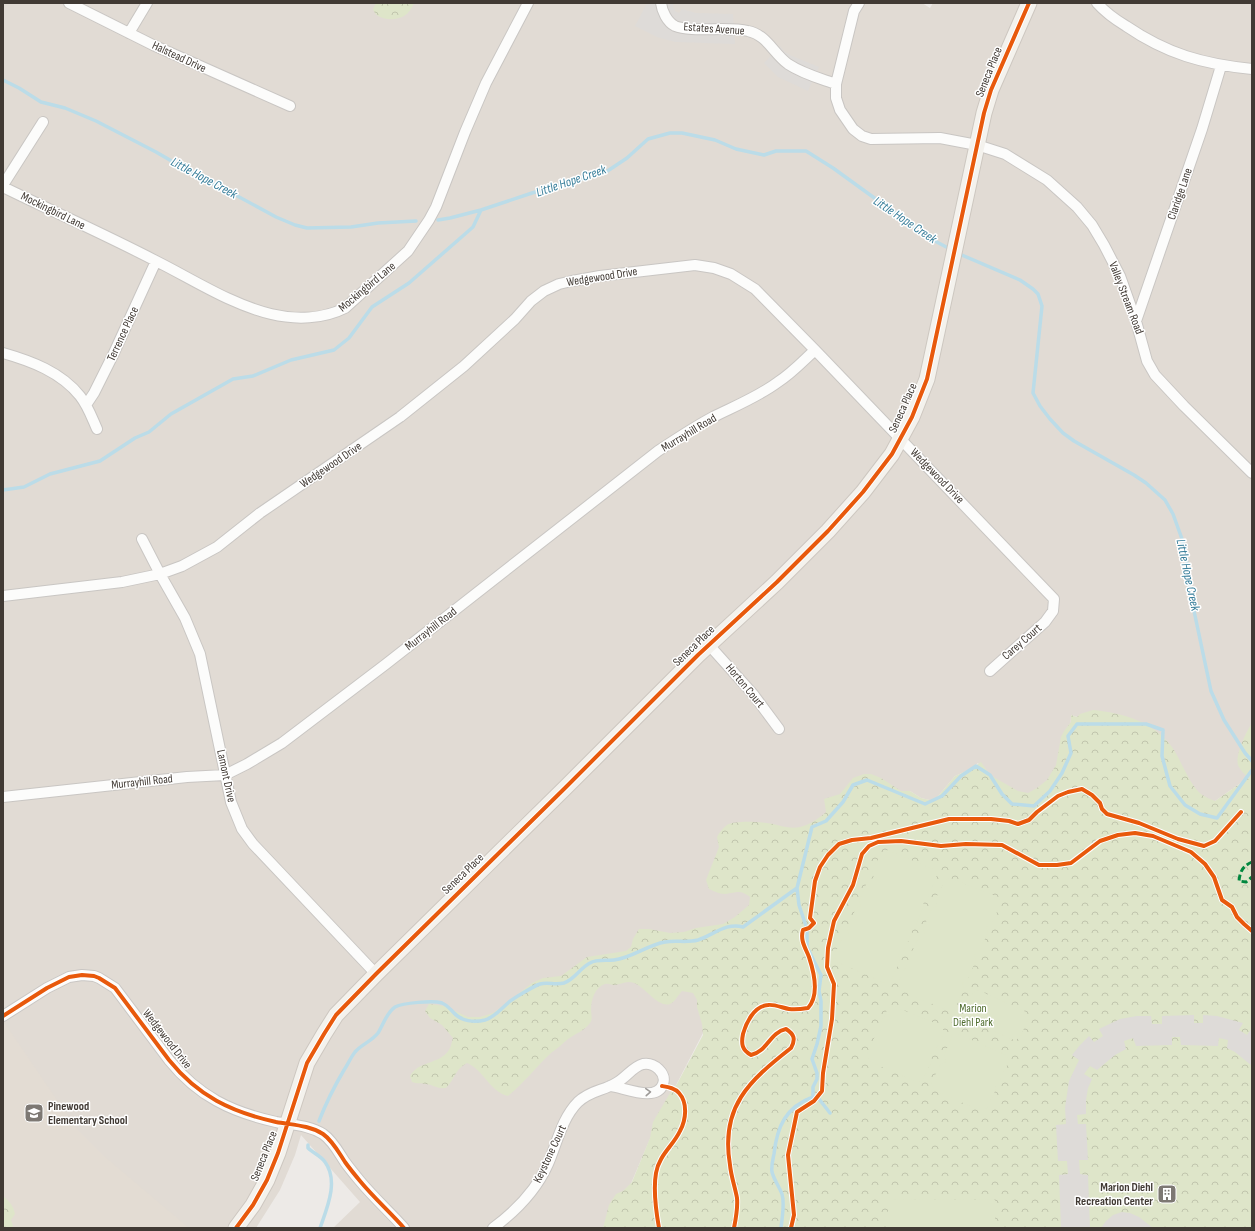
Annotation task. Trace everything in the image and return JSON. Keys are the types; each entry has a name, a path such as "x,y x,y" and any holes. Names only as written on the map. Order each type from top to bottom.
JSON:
{"street":[{"name":"Halstead Drive","path":"69,3 129,34 212,73 290,106"},
{"path":"129,34 147,3"},
{"name":"Mockingbird Lane","path":"3,186 156,261 223,296 248,307 273,314 295,317 322,317 334,314 345,308 408,251 429,220 436,207 486,83 528,3"},
{"name":"Estates Avenue","path":"661,3 662,10 666,18 673,25 682,28 735,29 758,34 766,40 780,58 788,64 804,74 836,84"},
{"name":"Valley Stream Road","path":"859,3 854,11 836,84 836,98 840,110 853,129 862,136 877,140 940,138 977,145 1005,154 1047,180 1077,207 1092,225 1104,245 1120,276 1136,321 1147,361 1155,375 1252,473"},
{"name":"Seneca Place","path":"236,1228 253,1205 267,1180 278,1153 307,1063 336,1015 709,645 777,582 863,492 892,454 912,418 926,379 984,113 991,90 1029,3"},
{"path":"1097,3 1118,22 1164,49 1189,58 1221,66 1252,69"},
{"name":"Claridge Lane","path":"1136,321 1202,129 1221,66"},
{"path":"3,186 43,122"},
{"name":"Terrence Place","path":"86,405 94,393 110,361 156,261"},
{"name":"Wedgewood Drive","path":"3,596 122,582 160,574 182,566 217,547 260,513 400,417 464,366 515,319 532,300 544,291 559,284 600,276 696,265 714,268 735,276 755,289 1045,588 1054,599 1053,611"},
{"name":"Murrayhill Road","path":"3,797 187,777 225,775 271,751 658,451 688,431 757,396 773,386 815,350"},
{"path":"3,353 38,364 67,383 76,391 86,405 97,430"},
{"name":"Lamont Drive","path":"142,539 185,618 200,654 225,775 234,811 242,828 253,844 376,974"},
{"name":"Carey Court","path":"990,671 1045,622 1053,611"},
{"name":"Horton Court","path":"709,645 753,694 779,729"},
{"name":"Wedgewood Drive","path":"3,1016 47,988 69,977 82,975 99,978 115,988 169,1060 194,1087 209,1098 232,1109 255,1117 312,1128 324,1135 332,1143 346,1164 362,1183 404,1228"},
{"name":"Keystone Court","path":"493,1228 508,1217 524,1202 537,1185 548,1165 570,1112 579,1101 590,1093 620,1081 635,1068 648,1064 658,1069 663,1074 664,1080 660,1089 655,1092 645,1094 610,1086"}],"shaded area":[{"path":"3,3 922,3 930,8 933,3 1252,3 1252,775 1215,801 1181,800 1088,720 1071,715 1069,771 1010,806 978,763 969,770 955,776 934,801 921,798 910,791 828,821 736,969 658,1120 612,1228 333,1228 360,1202 301,1135 295,1155 280,1190 256,1228 3,1228"},
{"path":"647,3 673,3 675,11 679,13 682,9 696,13 733,14 735,44 675,42 657,37 635,26"},
{"path":"780,46 785,52 792,56 819,67 808,91 778,77 764,63"},
{"path":"1194,1015 1194,1023 1203,1023 1203,1015 1217,1016 1243,1023 1239,1030 1247,1035 1252,1028 1252,1066 1235,1052 1227,1048 1228,1040 1219,1038 1218,1046 1181,1045 1180,1037 1172,1037 1172,1045 1136,1046 1133,1038 1124,1041 1126,1049 1115,1055 1097,1070 1090,1066 1084,1074 1092,1079 1088,1088 1086,1114 1077,1115 1078,1124 1086,1124 1088,1160 1079,1160 1080,1174 1088,1175 1090,1228 1061,1228 1059,1175 1068,1174 1067,1161 1058,1161 1056,1125 1066,1124 1065,1108 1069,1081 1079,1060 1072,1055 1089,1036 1094,1042 1103,1036 1099,1029 1120,1019 1137,1016 1151,1016 1152,1024 1162,1024 1162,1016"},
{"name":"Pinewood Elementary School","path":"4,1022 76,1128 104,1156 189,1228 3,1228"},
{"path":"1122,1212 1130,1213 1139,1217 1153,1228 1101,1228 1113,1215"}],"green space":[{"path":"376,3 414,3 406,15 396,19 387,19 378,16 375,13 373,9"},
{"name":"Marion Diehl Park","path":"1093,710 1126,716 1147,725 1156,731 1172,747 1197,790 1215,801 1248,778 1239,767 1237,761 1242,744 1252,723 1252,1228 603,1228 609,1205 616,1194 623,1191 632,1182 650,1138 653,1122 677,1084 703,1035 697,1000 693,993 682,991 672,1003 665,1004 656,1000 634,983 628,982 617,985 606,984 602,986 596,991 593,998 591,1005 592,1018 590,1023 551,1053 508,1096 496,1090 478,1070 467,1063 457,1071 446,1088 412,1082 410,1076 414,1071 418,1067 445,1055 450,1049 453,1038 442,1025 430,1018 425,1011 429,1004 444,1006 468,1017 480,1017 493,1013 532,983 543,978 561,976 587,957 626,951 631,947 633,939 639,929 649,929 670,933 684,932 696,928 723,924 735,917 749,905 750,897 740,892 721,894 709,889 706,880 719,847 717,837 727,825 736,822 749,822 768,823 796,828 803,826 821,817 826,812 824,799 840,794 853,778 864,774 871,774 881,778 901,791 910,791 921,798 934,801 955,776 969,770 981,762 990,775 1018,791 1028,793 1047,780 1056,765 1061,737 1071,722 1071,715 1077,717 1080,714"},
{"path":"887,850 935,870 937,875 928,897 922,899 924,905 916,925 910,927 912,932 903,953 898,955 900,960 891,981 885,983 837,962 834,956 843,936 849,934 847,929 856,908 861,906 859,901 868,880 874,878 872,872 881,853"},
{"path":"950,878 998,897 1001,903 991,925 986,927 988,932 979,953 974,955 976,960 967,981 962,983 964,988 955,1009 949,1011 900,990 898,984 907,964 913,962 910,956 919,936 925,934 923,929 932,908 937,906 935,900 945,880"},
{"path":"978,990 1026,1012 1029,1017 1020,1038 1014,1040 966,1019 964,1012 973,993"},
{"path":"893,1006 942,1026 944,1032 935,1052 930,1054 932,1060 923,1080 916,1082 869,1061 867,1055 875,1036 881,1034 879,1027 888,1008"},
{"path":"958,1034 1006,1055 1009,1061 1000,1080 994,1083 996,1089 987,1108 981,1111 934,1090 931,1084 940,1065 946,1062 944,1056 952,1036"},
{"path":"3,1196 11,1204 15,1214 11,1220 13,1226 11,1228 3,1228"},
{"path":"888,1199 995,1200 995,1228 888,1228"}],"waterway":[{"name":"Little Hope Creek","path":"3,80 41,102 65,108 96,121 156,152 201,178 276,217 295,225 307,228 351,227 378,223 416,221"},
{"name":"Little Hope Creek","path":"438,220 481,210 532,193 606,172 627,158 648,139 670,133 682,133 715,140 736,149 764,155 776,151 806,151 833,168 931,239 952,250"},
{"path":"3,490 24,487 50,474 100,461 135,438 149,432 171,414 233,379 253,376 291,360 334,350 349,338 372,307 409,283 473,227 481,210"},
{"name":"Little Hope Creek","path":"957,253 1020,280 1038,294 1042,306 1033,393 1040,406 1050,419 1063,433 1074,441 1134,475 1146,483 1165,500 1173,514 1182,539 1186,556 1190,592 1211,691 1224,720 1245,753 1252,761"},
{"path":"813,1097 813,1087 817,1079 817,1073 812,1059 821,1026 821,1001 819,991 821,975 807,947 807,929 799,905 797,888 812,827 826,821 843,802 853,785 867,780 925,804 942,796 961,776 976,766 990,775 1002,794 1012,804 1034,806 1050,791 1062,773 1071,753 1068,736 1077,724 1146,724 1163,730 1162,756 1170,786 1185,805 1200,814 1217,818 1252,770"},
{"path":"319,1121 340,1076 354,1054 358,1049 376,1036 387,1015 395,1007 418,1002 438,1002 445,1005 464,1020 476,1021 489,1019 512,1000 533,987 543,983 564,983 574,977 586,965 593,962 621,959 665,942 698,940 731,926 743,927 797,888"},
{"path":"781,1228 783,1198 772,1170 775,1144 781,1126 784,1119 796,1106 813,1097 819,1099 830,1113"},
{"path":"308,1145 308,1148 325,1162 329,1169 331,1178 330,1195 320,1228"}],"marked path":[{"path":"1252,862 1242,869 1239,881 1246,882 1252,877"}],"cycle path":[{"path":"236,1228 253,1205 267,1180 278,1153 307,1063 336,1015 698,655 777,582 828,531 863,492 892,454 912,417 927,379 984,113 991,90 1029,3"},
{"path":"734,1228 737,1198 728,1145 729,1127 734,1111 741,1097 751,1084 762,1072 791,1048 794,1039 791,1033 786,1029 776,1034 761,1050 751,1055 743,1046 743,1034 751,1016 763,1006 773,1005 789,1009 798,1009 808,1008 812,1003 815,990 813,969 803,944 802,934 803,930 809,928 814,923 810,918 815,881 820,867 828,855 839,844 852,840 871,838 949,819 991,819 1009,821 1018,824 1029,820 1058,796 1082,789 1092,795 1100,803 1102,809 1107,814 1139,823 1178,839 1204,846 1215,841 1241,812"},
{"path":"791,1228 794,1215 788,1155 797,1112 814,1101 822,1091 823,1073 832,1019 834,984 827,967 828,948 834,921 853,885 862,854 869,846 878,842 901,841 941,846 966,844 1002,845 1039,865 1057,865 1071,863 1100,841 1118,835 1135,833 1153,836 1191,852 1205,864 1214,877 1222,900 1232,907 1237,917 1252,931"},
{"path":"3,1016 47,988 69,977 82,975 99,978 115,988 180,1073 204,1093 216,1101 244,1113 276,1122 306,1127 323,1134 333,1144 347,1165 365,1187 404,1228"},
{"path":"659,1228 655,1193 656,1173 660,1161 680,1131 685,1117 685,1107 682,1097 677,1091 669,1087 662,1086"}],"place":[{"name":"Pinewood Elementary School","path":"34,1113"},
{"name":"Marion Diehl Recreation Center","path":"1167,1194"}]}
